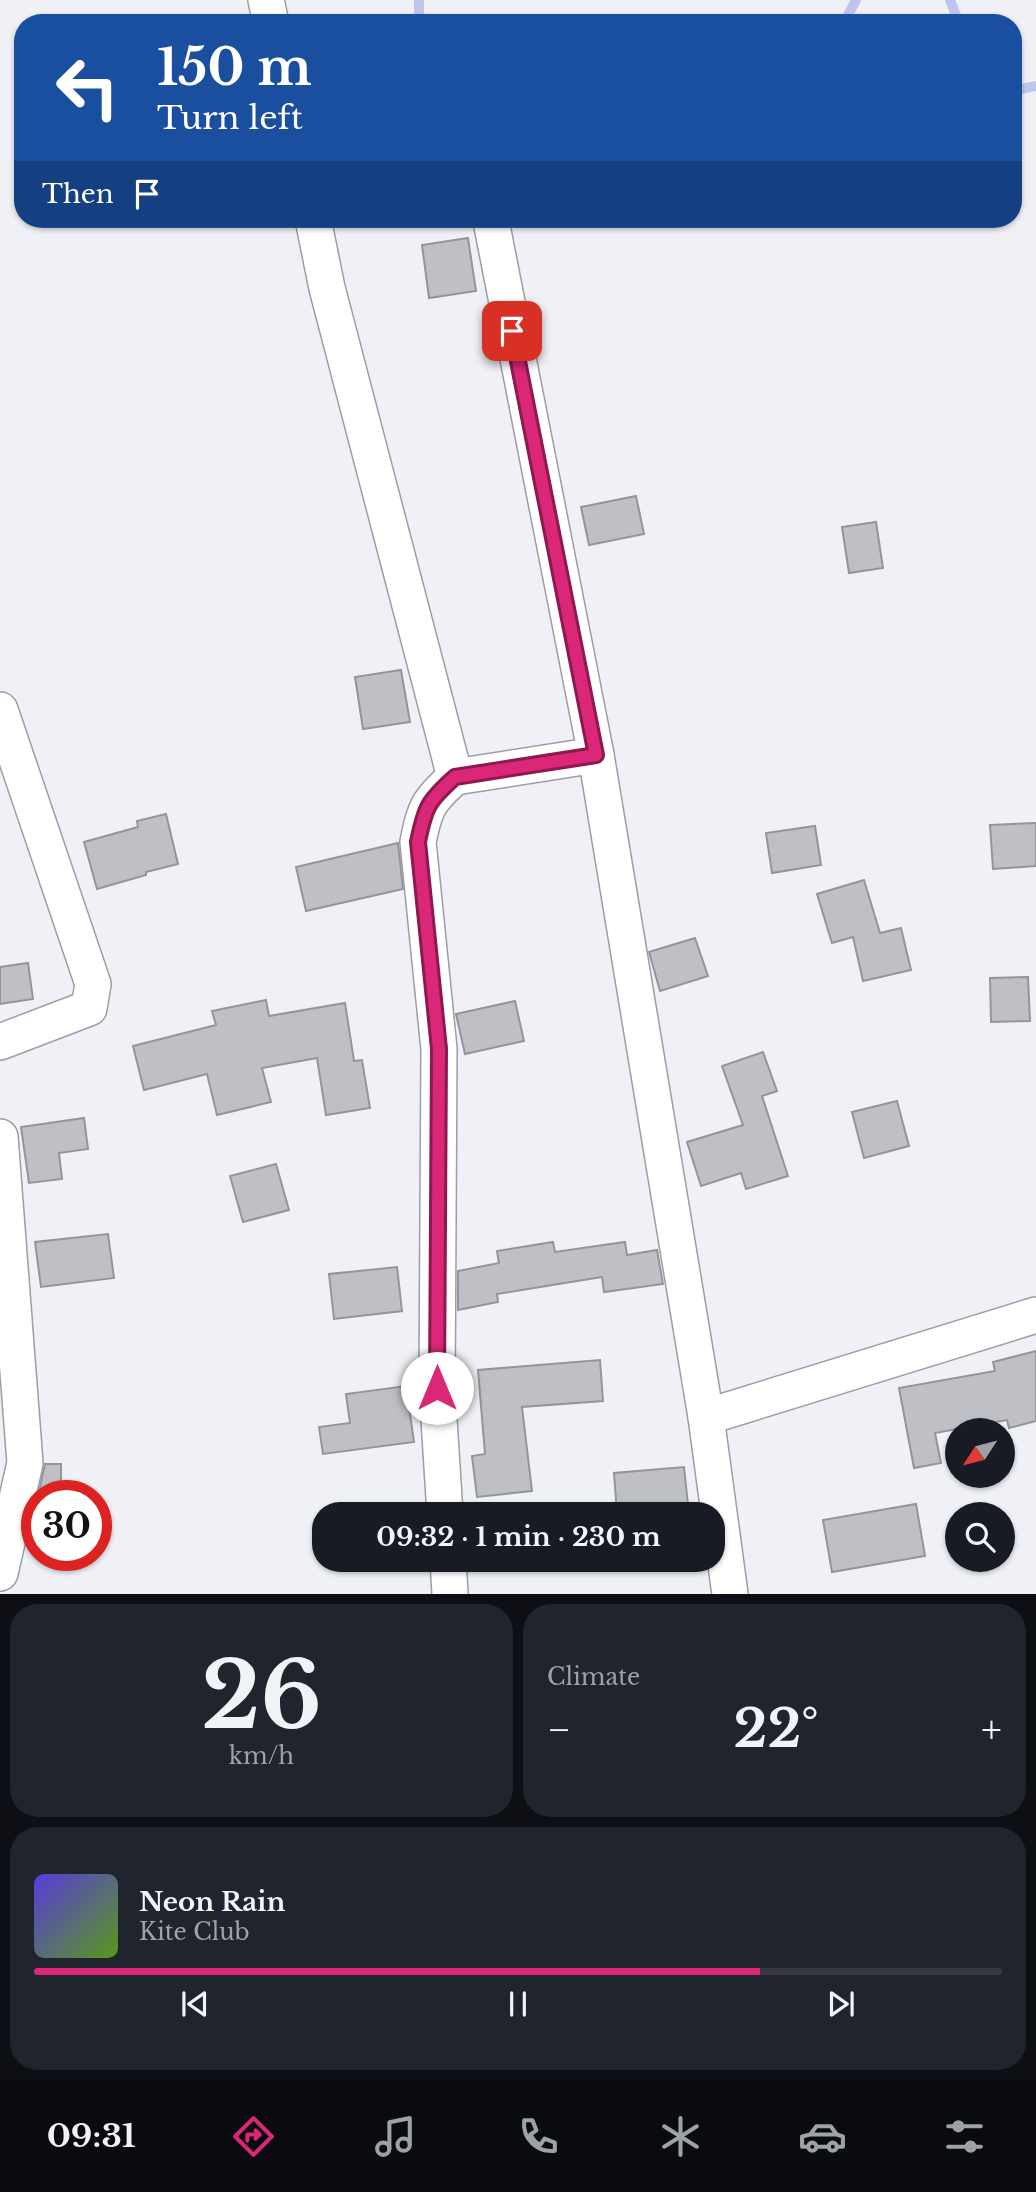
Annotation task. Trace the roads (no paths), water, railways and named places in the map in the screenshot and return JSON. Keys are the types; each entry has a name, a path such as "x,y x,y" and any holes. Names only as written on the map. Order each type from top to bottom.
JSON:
{"street":[{"path":"315,228 327,288 455,777"},
{"path":"492,228 596,755 706,1417 730,1594"},
{"path":"0,710 93,984 89,1008 0,1042"},
{"path":"444,1502 437,1388 439,1049 418,842 424,812 438,793 455,777 596,755"},
{"path":"0,1137 25,1463 0,1573"},
{"path":"706,1417 1036,1315"},
{"path":"449,1572 450,1594"}],"waterway":[{"path":"419,0 419,14"},
{"path":"849,14 856,0"},
{"path":"950,0 955,14"},
{"path":"1022,89 1036,86"}]}
